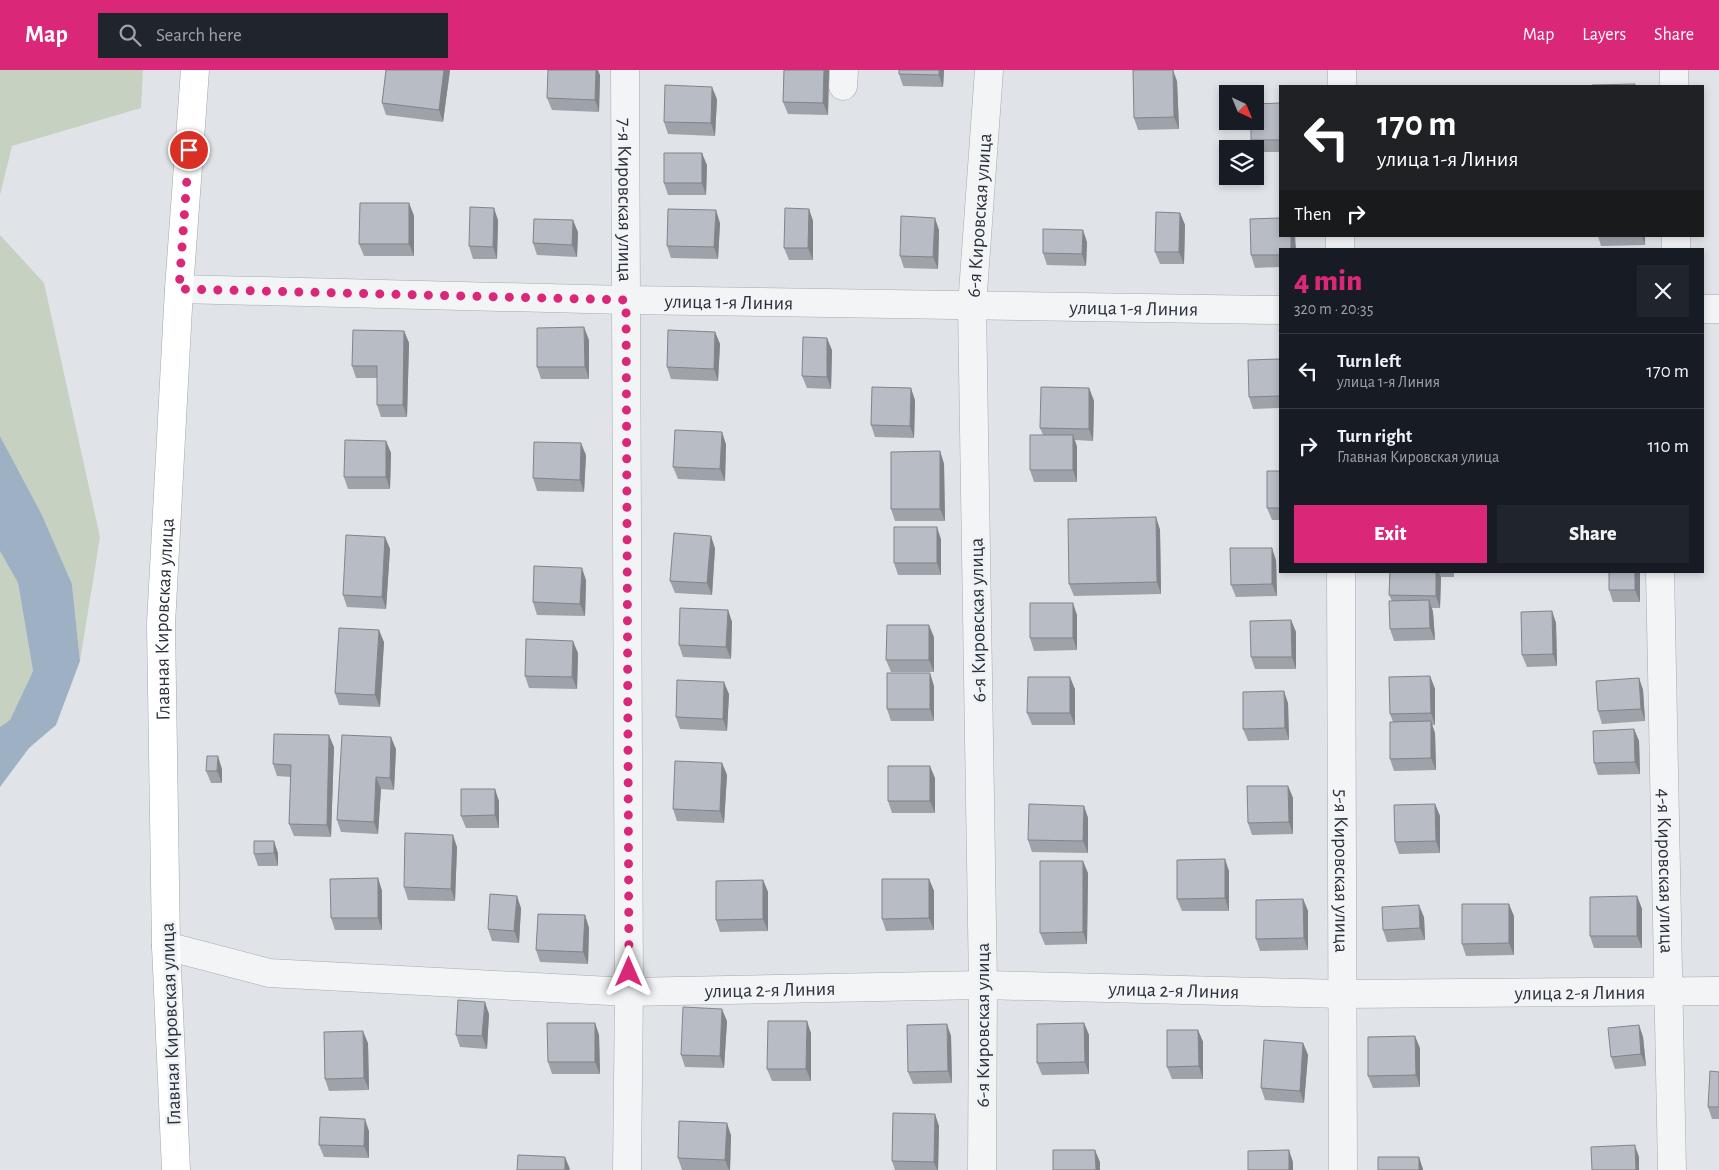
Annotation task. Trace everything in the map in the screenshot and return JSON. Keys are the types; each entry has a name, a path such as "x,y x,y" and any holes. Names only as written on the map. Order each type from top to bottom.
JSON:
{"main road":[{"name":"Главная Кировская улица","path":"176,1170 166,946 161,624 179,289 194,70"}],"street":[{"name":"7-я Кировская улица","path":"625,70 629,992 627,1170"},
{"name":"6-я Кировская улица","path":"982,1170 983,985 972,306 989,70"},
{"path":"1342,70 1342,85"},
{"path":"1674,70 1674,85"},
{"name":"улица 1-я Линия","path":"179,289 626,300 1279,310"},
{"path":"1704,309 1719,309"},
{"name":"5-я Кировская улица","path":"1341,573 1344,994 1343,1170"},
{"name":"4-я Кировская улица","path":"1660,573 1672,1170"},
{"name":"улица 2-я Линия","path":"166,946 269,973 629,992 983,985 1344,994 1719,991"}],"green space":[{"path":"0,70 143,70 141,108 12,146 0,195"},
{"path":"0,235 44,283 100,537 80,661 72,584 42,515 0,436"},
{"path":"0,551 18,583 33,671 10,720 0,727"}],"water":[{"path":"0,436 42,515 72,584 80,661 56,725 29,748 0,787 0,727 10,720 33,671 18,583 0,551"}],"building":[{"path":"386,70 444,70 439,110 382,103"},
{"path":"548,70 596,70 595,100 547,98"},
{"path":"784,70 824,70 823,103 783,102"},
{"path":"899,70 939,70 939,75 899,74"},
{"path":"1133,70 1173,70 1174,117 1134,118"},
{"path":"1635,84 1635,85 1592,85"},
{"path":"665,85 712,87 711,123 664,122"},
{"path":"1279,103 1279,140 1251,140 1251,130 1264,130 1264,104"},
{"path":"664,153 702,153 702,183 664,183"},
{"path":"360,203 409,203 409,244 359,244"},
{"path":"470,207 494,208 493,247 469,246"},
{"path":"785,208 809,209 808,248 784,248"},
{"path":"668,209 716,210 714,247 667,246"},
{"path":"1156,212 1180,213 1179,252 1155,252"},
{"path":"901,216 935,218 933,257 900,256"},
{"path":"1279,218 1279,237 1291,237 1291,248 1279,248 1279,255 1251,255 1250,219"},
{"path":"534,219 573,220 572,245 533,243"},
{"path":"1043,229 1083,230 1082,254 1043,253"},
{"path":"584,327 585,367 537,367 537,328"},
{"path":"353,330 404,331 403,405 377,405 377,366 352,366"},
{"path":"668,330 715,332 714,369 667,367"},
{"path":"803,337 827,338 827,377 802,376"},
{"path":"1279,359 1279,396 1249,397 1248,360"},
{"path":"872,387 911,388 910,426 871,425"},
{"path":"1041,387 1089,388 1089,429 1040,428"},
{"path":"675,430 722,432 720,469 673,467"},
{"path":"1030,435 1073,435 1073,470 1030,470"},
{"path":"345,440 386,441 386,477 344,477"},
{"path":"534,442 581,443 580,480 533,478"},
{"path":"940,451 940,509 891,509 891,452"},
{"path":"1267,471 1279,471 1279,508 1267,508"},
{"path":"1156,517 1157,582 1069,584 1068,519"},
{"path":"894,527 937,527 937,563 894,563"},
{"path":"674,533 711,536 707,583 670,581"},
{"path":"346,535 385,537 382,597 343,595"},
{"path":"1230,548 1272,548 1272,584 1231,585"},
{"path":"534,566 582,568 580,604 533,602"},
{"path":"1390,573 1436,573 1436,596 1389,595"},
{"path":"1609,573 1635,573 1635,590 1609,590"},
{"path":"1429,600 1430,628 1390,629 1389,601"},
{"path":"1030,603 1073,603 1073,638 1030,638"},
{"path":"680,608 728,610 726,647 679,645"},
{"path":"1552,611 1553,654 1522,655 1521,612"},
{"path":"1291,620 1292,657 1251,657 1250,621"},
{"path":"887,625 929,625 929,660 886,660"},
{"path":"339,628 379,630 375,695 335,693"},
{"path":"526,639 573,641 572,677 525,676"},
{"path":"887,673 930,673 930,709 887,709"},
{"path":"1430,676 1431,713 1390,714 1389,677"},
{"path":"1028,677 1070,677 1070,713 1027,713"},
{"path":"1639,678 1641,709 1598,711 1596,681"},
{"path":"677,680 724,682 723,719 676,717"},
{"path":"1284,691 1285,728 1243,729 1243,692"},
{"path":"1431,721 1431,758 1390,759 1390,722"},
{"path":"1634,729 1635,762 1594,763 1593,731"},
{"path":"274,734 329,735 327,825 289,824 291,765 273,764"},
{"path":"342,735 391,737 390,778 376,777 374,822 337,820"},
{"path":"207,756 218,756 217,771 206,771"},
{"path":"675,761 722,763 720,811 673,809"},
{"path":"888,766 930,766 930,801 888,801"},
{"path":"1247,786 1288,786 1289,822 1248,823"},
{"path":"461,789 495,789 495,815 461,816"},
{"path":"1029,804 1084,806 1083,841 1028,840"},
{"path":"1435,804 1436,841 1395,842 1394,805"},
{"path":"405,833 453,835 451,889 404,887"},
{"path":"254,841 274,841 274,853 254,854"},
{"path":"1225,859 1225,898 1177,899 1177,860"},
{"path":"1040,861 1083,861 1083,932 1040,933"},
{"path":"378,878 378,918 331,918 330,879"},
{"path":"882,879 929,879 929,918 882,919"},
{"path":"763,880 763,919 716,920 716,881"},
{"path":"490,894 517,896 514,931 488,929"},
{"path":"1637,896 1637,936 1590,936 1590,897"},
{"path":"1303,899 1304,938 1256,939 1256,900"},
{"path":"1462,904 1509,904 1509,943 1462,944"},
{"path":"1419,905 1420,928 1383,930 1382,907"},
{"path":"538,914 585,915 583,952 536,950"},
{"path":"458,1000 485,1002 482,1036 456,1035"},
{"path":"683,1007 722,1009 720,1056 681,1055"},
{"path":"768,1021 807,1021 806,1069 767,1069"},
{"path":"547,1023 595,1023 595,1062 548,1062"},
{"path":"1084,1023 1085,1062 1037,1063 1037,1024"},
{"path":"947,1024 948,1071 908,1072 907,1025"},
{"path":"1639,1025 1641,1054 1611,1057 1608,1028"},
{"path":"1167,1030 1198,1030 1199,1066 1167,1067"},
{"path":"363,1031 364,1078 325,1079 324,1032"},
{"path":"1415,1036 1416,1075 1368,1076 1368,1037"},
{"path":"1264,1040 1303,1043 1300,1091 1261,1088"},
{"path":"1710,1071 1719,1072 1719,1107 1708,1107"},
{"path":"893,1113 935,1114 934,1162 892,1161"},
{"path":"320,1117 365,1119 364,1146 319,1145"},
{"path":"679,1121 727,1123 725,1160 678,1158"},
{"path":"1635,1145 1636,1170 1592,1170 1591,1147"},
{"path":"1053,1150 1095,1150 1096,1170 1053,1170"},
{"path":"1289,1150 1289,1170 1248,1170 1248,1151"},
{"path":"518,1155 565,1157 565,1170 517,1170"},
{"path":"1378,1157 1419,1157 1419,1170 1378,1170"}],"route":[{"path":"189,150 179,289 626,300 629,972"}]}
